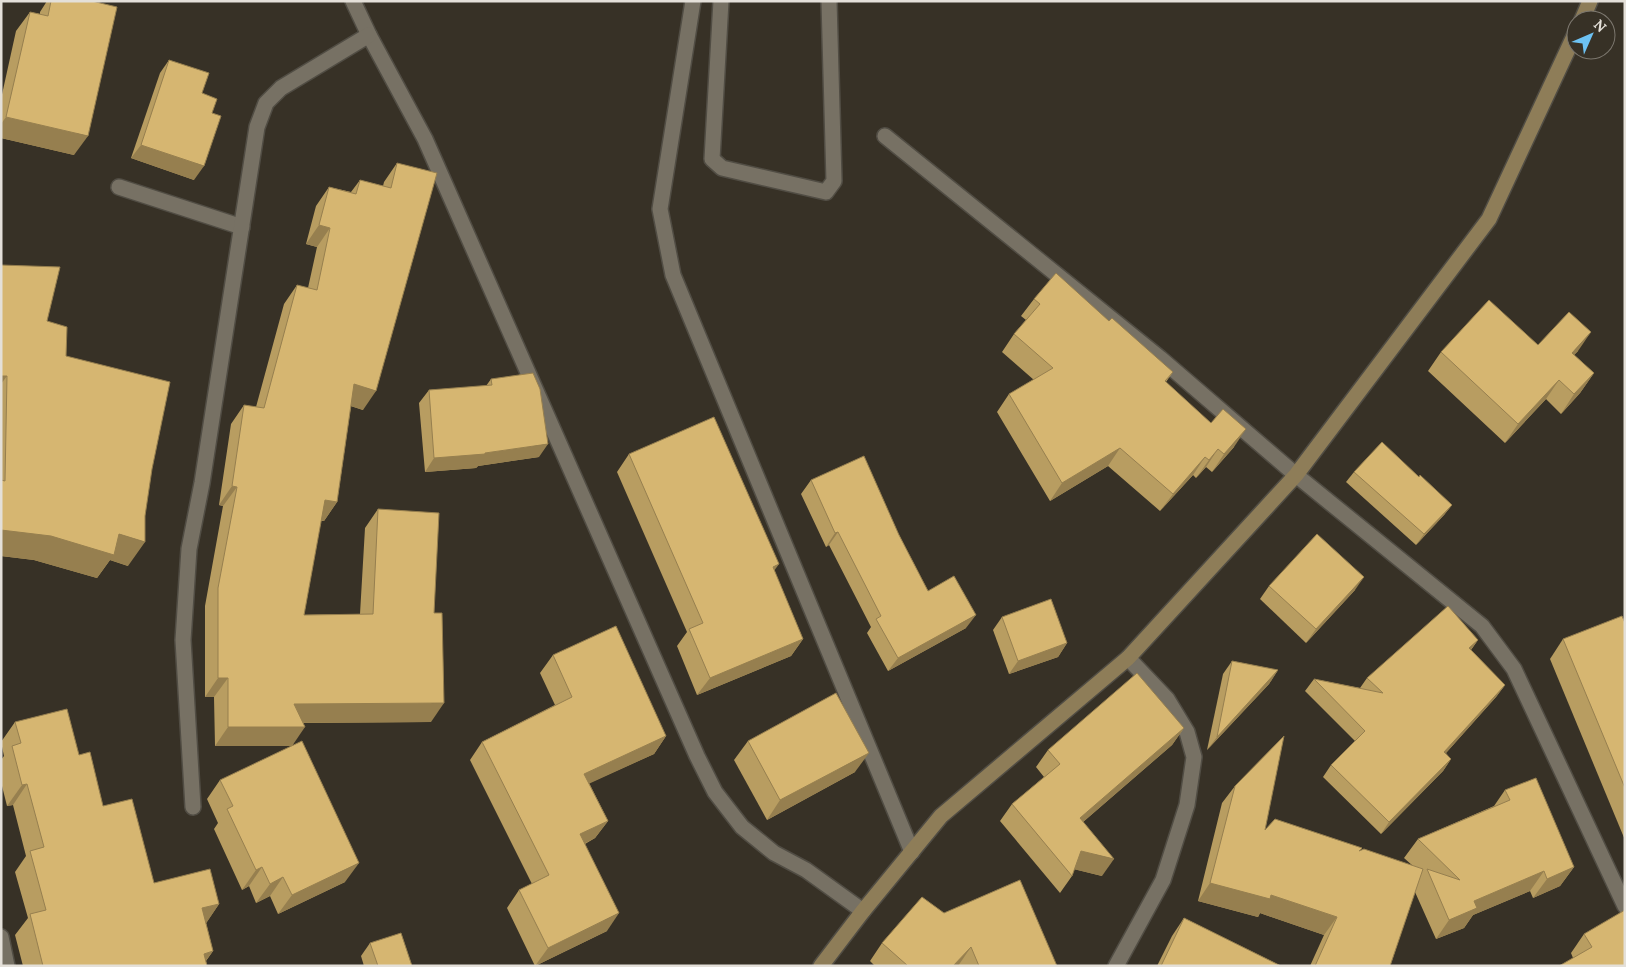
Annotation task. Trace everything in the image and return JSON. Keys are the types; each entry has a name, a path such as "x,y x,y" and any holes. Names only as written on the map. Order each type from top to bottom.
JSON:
{"street":[{"path":"353,1 369,35 425,139 689,738 715,792 742,827 774,853 806,870 862,911"},
{"path":"693,1 660,209 673,275 912,852"},
{"path":"721,1 712,159 722,168 826,192 834,181 828,1"},
{"path":"192,808 183,640 189,549 203,473 257,126 266,103 281,88 369,35"},
{"path":"821,966 862,911 941,816 1128,658 1296,474 1489,219 1566,53"},
{"path":"885,136 1160,358 1296,474 1482,626 1514,669 1625,906"},
{"path":"119,187 242,227"},
{"path":"1116,966 1163,880 1187,805 1194,757 1187,732 1167,699 1128,658"},
{"path":"1,937 7,966"}],"building":[{"path":"51,1 92,1 117,7 88,136 6,117 30,12 48,16"},
{"path":"169,60 209,73 202,93 217,99 212,113 221,116 204,166 141,145"},
{"path":"397,163 437,173 376,391 354,384 337,502 325,500 304,615 373,614 378,509 439,513 434,613 442,613 444,703 294,704 305,727 228,727 228,678 218,678 218,588 237,487 232,486 244,405 264,408 297,285 317,290 330,228 319,225 329,187 356,194 360,180 391,188"},
{"path":"1,265 60,267 47,321 67,327 66,356 170,382 152,469 145,516 145,542 119,534 114,555 51,536 1,530 1,480 5,481 7,376 1,376"},
{"path":"1056,273 1109,321 1112,318 1173,372 1165,381 1211,423 1223,409 1246,429 1224,454 1218,449 1209,460 1205,457 1173,494 1120,448 1062,483 1009,394 1053,368 1014,334 1040,304 1034,299"},
{"path":"1489,300 1538,345 1569,312 1591,332 1572,353 1594,373 1574,394 1559,380 1518,424 1441,352"},
{"path":"533,373 540,389 548,444 485,454 434,458 429,390 492,385 491,379"},
{"path":"714,417 779,564 773,567 803,639 710,678 689,629 703,623 629,454"},
{"path":"1382,442 1452,505 1424,534 1354,472"},
{"path":"864,456 899,535 928,591 954,576 976,615 898,658 876,619 881,616 838,532 835,533 811,480"},
{"path":"1317,534 1364,577 1316,629 1269,586"},
{"path":"1051,599 1067,643 1018,661 1002,617"},
{"path":"1448,606 1478,640 1469,648 1505,685 1444,752 1451,759 1389,822 1331,765 1365,731 1314,679 1383,693 1367,678"},
{"path":"1622,616 1625,623 1625,788 1563,639"},
{"path":"616,626 666,736 584,774 608,821 580,834 619,913 548,948 519,890 549,875 482,742 572,697 553,655"},
{"path":"1232,661 1278,670 1217,737"},
{"path":"1137,673 1184,728 1080,818 1114,859 1081,851 1072,876 1012,804 1060,764 1048,750"},
{"path":"836,693 869,753 780,800 748,741"},
{"path":"67,709 79,755 90,752 103,806 132,799 154,883 210,869 219,904 202,908 213,951 204,954 207,966 43,966 30,914 46,910 30,851 44,847 27,784 22,785 12,746 21,743 15,722"},
{"path":"1284,736 1265,830 1275,819 1362,848 1359,851 1364,849 1423,869 1390,966 1315,966 1337,917 1271,895 1270,899 1210,883 1235,786"},
{"path":"302,741 359,863 292,895 283,877 270,884 262,867 256,870 227,809 233,806 220,780"},
{"path":"1536,778 1574,867 1547,879 1544,871 1474,901 1477,908 1449,920 1427,869 1460,880 1418,839 1510,800 1505,790"},
{"path":"1020,880 1057,966 979,966 971,947 953,966 908,966 882,943 922,897 944,913"},
{"path":"1625,910 1625,966 1559,966 1592,947 1584,934"},
{"path":"1184,918 1281,966 1161,966"},
{"path":"401,933 412,966 378,966 370,943"}]}
